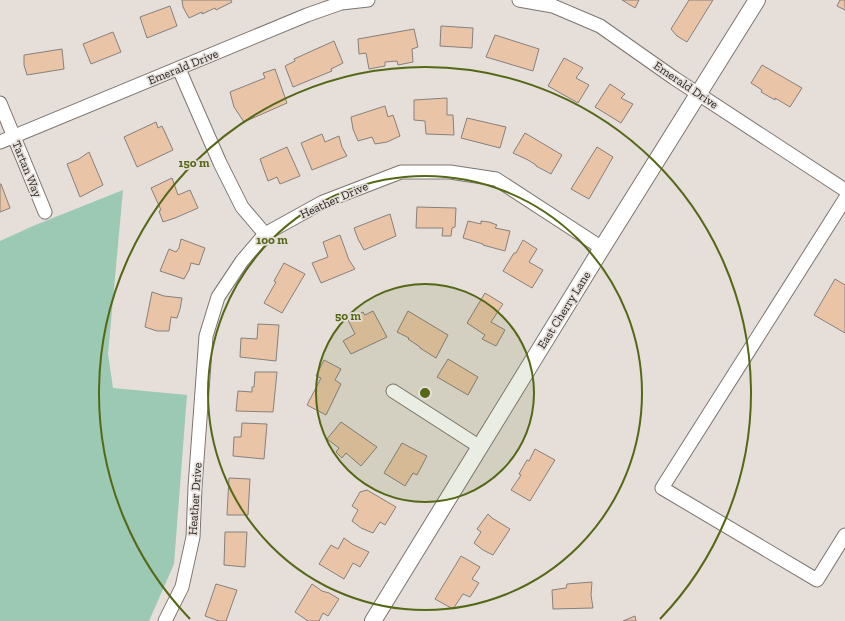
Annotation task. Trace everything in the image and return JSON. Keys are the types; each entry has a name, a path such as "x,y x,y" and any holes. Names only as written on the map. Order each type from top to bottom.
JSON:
{"street":[{"name":"Emerald Drive","path":"0,142 307,15 341,2 368,0"},
{"name":"Emerald Drive","path":"519,0 553,3 600,26 698,94 845,190"},
{"name":"East Cherry Lane","path":"373,621 602,248 757,0"},
{"path":"179,69 220,163 242,207 265,234"},
{"name":"Tartan Way","path":"0,103 45,212"},
{"name":"Heather Drive","path":"166,621 182,587 193,537 195,487 206,336 218,297 242,261 265,234 323,202 401,172 450,172 496,179 602,248"},
{"path":"845,199 662,488 817,580 845,535"},
{"path":"393,391 480,447"}],"green space":[{"path":"123,190 108,354 113,388 187,395 174,564 149,621 0,621 0,241 33,226"}],"building":[{"path":"182,0 231,0 232,2 216,10 215,8 189,18 183,7"},
{"path":"622,0 639,0 635,8"},
{"path":"689,0 713,0 687,42 677,36 671,29"},
{"path":"840,0 845,0 845,10 837,6"},
{"path":"170,6 177,26 147,38 140,17"},
{"path":"441,26 473,28 472,48 440,46"},
{"path":"414,29 418,47 412,49 413,62 398,65 397,61 385,62 385,66 369,69 366,53 359,54 358,39"},
{"path":"113,32 121,52 91,64 83,44"},
{"path":"495,35 539,49 533,71 486,57"},
{"path":"334,41 343,63 331,69 332,71 293,87 285,66 295,61 294,59"},
{"path":"62,49 64,69 27,75 24,65 24,55"},
{"path":"564,58 583,68 576,78 589,85 578,103 548,86"},
{"path":"762,65 802,88 790,107 761,92 762,90 751,83"},
{"path":"275,69 287,103 244,122 234,107 230,92 265,78 263,73"},
{"path":"610,84 625,94 621,98 633,104 621,123 595,107"},
{"path":"447,98 447,115 453,115 454,135 426,134 425,121 414,120 414,100"},
{"path":"385,106 388,117 393,115 400,136 387,142 375,144 372,137 358,141 353,129 351,117"},
{"path":"467,118 506,127 500,148 461,138"},
{"path":"156,122 158,128 162,126 173,150 137,167 124,137"},
{"path":"525,133 562,155 551,174 513,153"},
{"path":"322,134 325,142 339,136 342,147 347,156 312,170 301,143"},
{"path":"287,147 300,176 280,184 277,177 268,181 260,159"},
{"path":"597,147 613,157 589,199 571,189"},
{"path":"89,152 103,185 80,197 67,164 79,159"},
{"path":"172,178 178,195 190,190 198,208 163,222 159,211 161,210 151,188"},
{"path":"0,184 10,208 0,212"},
{"path":"417,207 456,208 455,227 452,228 451,236 442,236 443,228 416,228"},
{"path":"390,214 396,236 364,250 354,228"},
{"path":"468,221 481,224 481,221 489,222 497,225 495,228 510,231 505,251 463,238"},
{"path":"340,235 349,260 355,269 321,283 312,263 328,257 323,242"},
{"path":"181,239 205,248 199,265 191,263 184,279 160,271 169,249 176,252 179,248"},
{"path":"523,240 537,249 529,262 543,270 532,288 503,271"},
{"path":"284,263 305,274 282,313 264,303 276,282 274,281"},
{"path":"835,279 845,285 845,333 814,315"},
{"path":"152,292 164,296 182,298 177,318 171,317 169,331 157,331 145,327"},
{"path":"485,293 503,304 491,322 505,330 496,346 482,339 485,335 467,323"},
{"path":"373,311 387,337 351,354 343,341 355,334 348,320 363,312 365,315"},
{"path":"408,311 448,335 436,358 420,348 408,339 409,338 397,332"},
{"path":"258,324 279,325 276,361 240,357 241,338 257,339"},
{"path":"448,359 478,377 468,395 437,377"},
{"path":"324,360 341,369 335,380 341,384 326,415 307,405 321,378 316,376"},
{"path":"255,372 277,372 273,412 236,411 238,391 252,392 252,387 254,387"},
{"path":"341,422 377,447 361,466 346,453 342,458 336,452 339,448 327,439"},
{"path":"242,423 267,424 264,459 233,456 234,437 241,437"},
{"path":"402,443 427,456 417,475 413,473 405,486 384,473"},
{"path":"535,449 555,460 530,501 511,490 521,475 519,474 527,460 529,461"},
{"path":"229,478 250,479 248,515 227,515"},
{"path":"367,490 396,507 385,525 380,522 373,533 361,528 352,521 358,510 352,506 360,492"},
{"path":"488,514 510,529 493,555 474,543 481,532 477,529"},
{"path":"225,532 247,532 245,567 224,565"},
{"path":"344,538 352,544 369,552 360,567 353,563 344,579 319,564 331,545 338,549"},
{"path":"461,556 480,567 472,579 479,583 470,597 463,594 453,609 435,599"},
{"path":"592,582 591,595 593,608 553,609 552,590 566,588 567,584"},
{"path":"216,584 237,590 226,621 219,621 205,616"},
{"path":"312,584 322,591 339,599 328,616 323,613 319,621 308,621 295,612"},
{"path":"635,616 636,621 623,621"}]}
